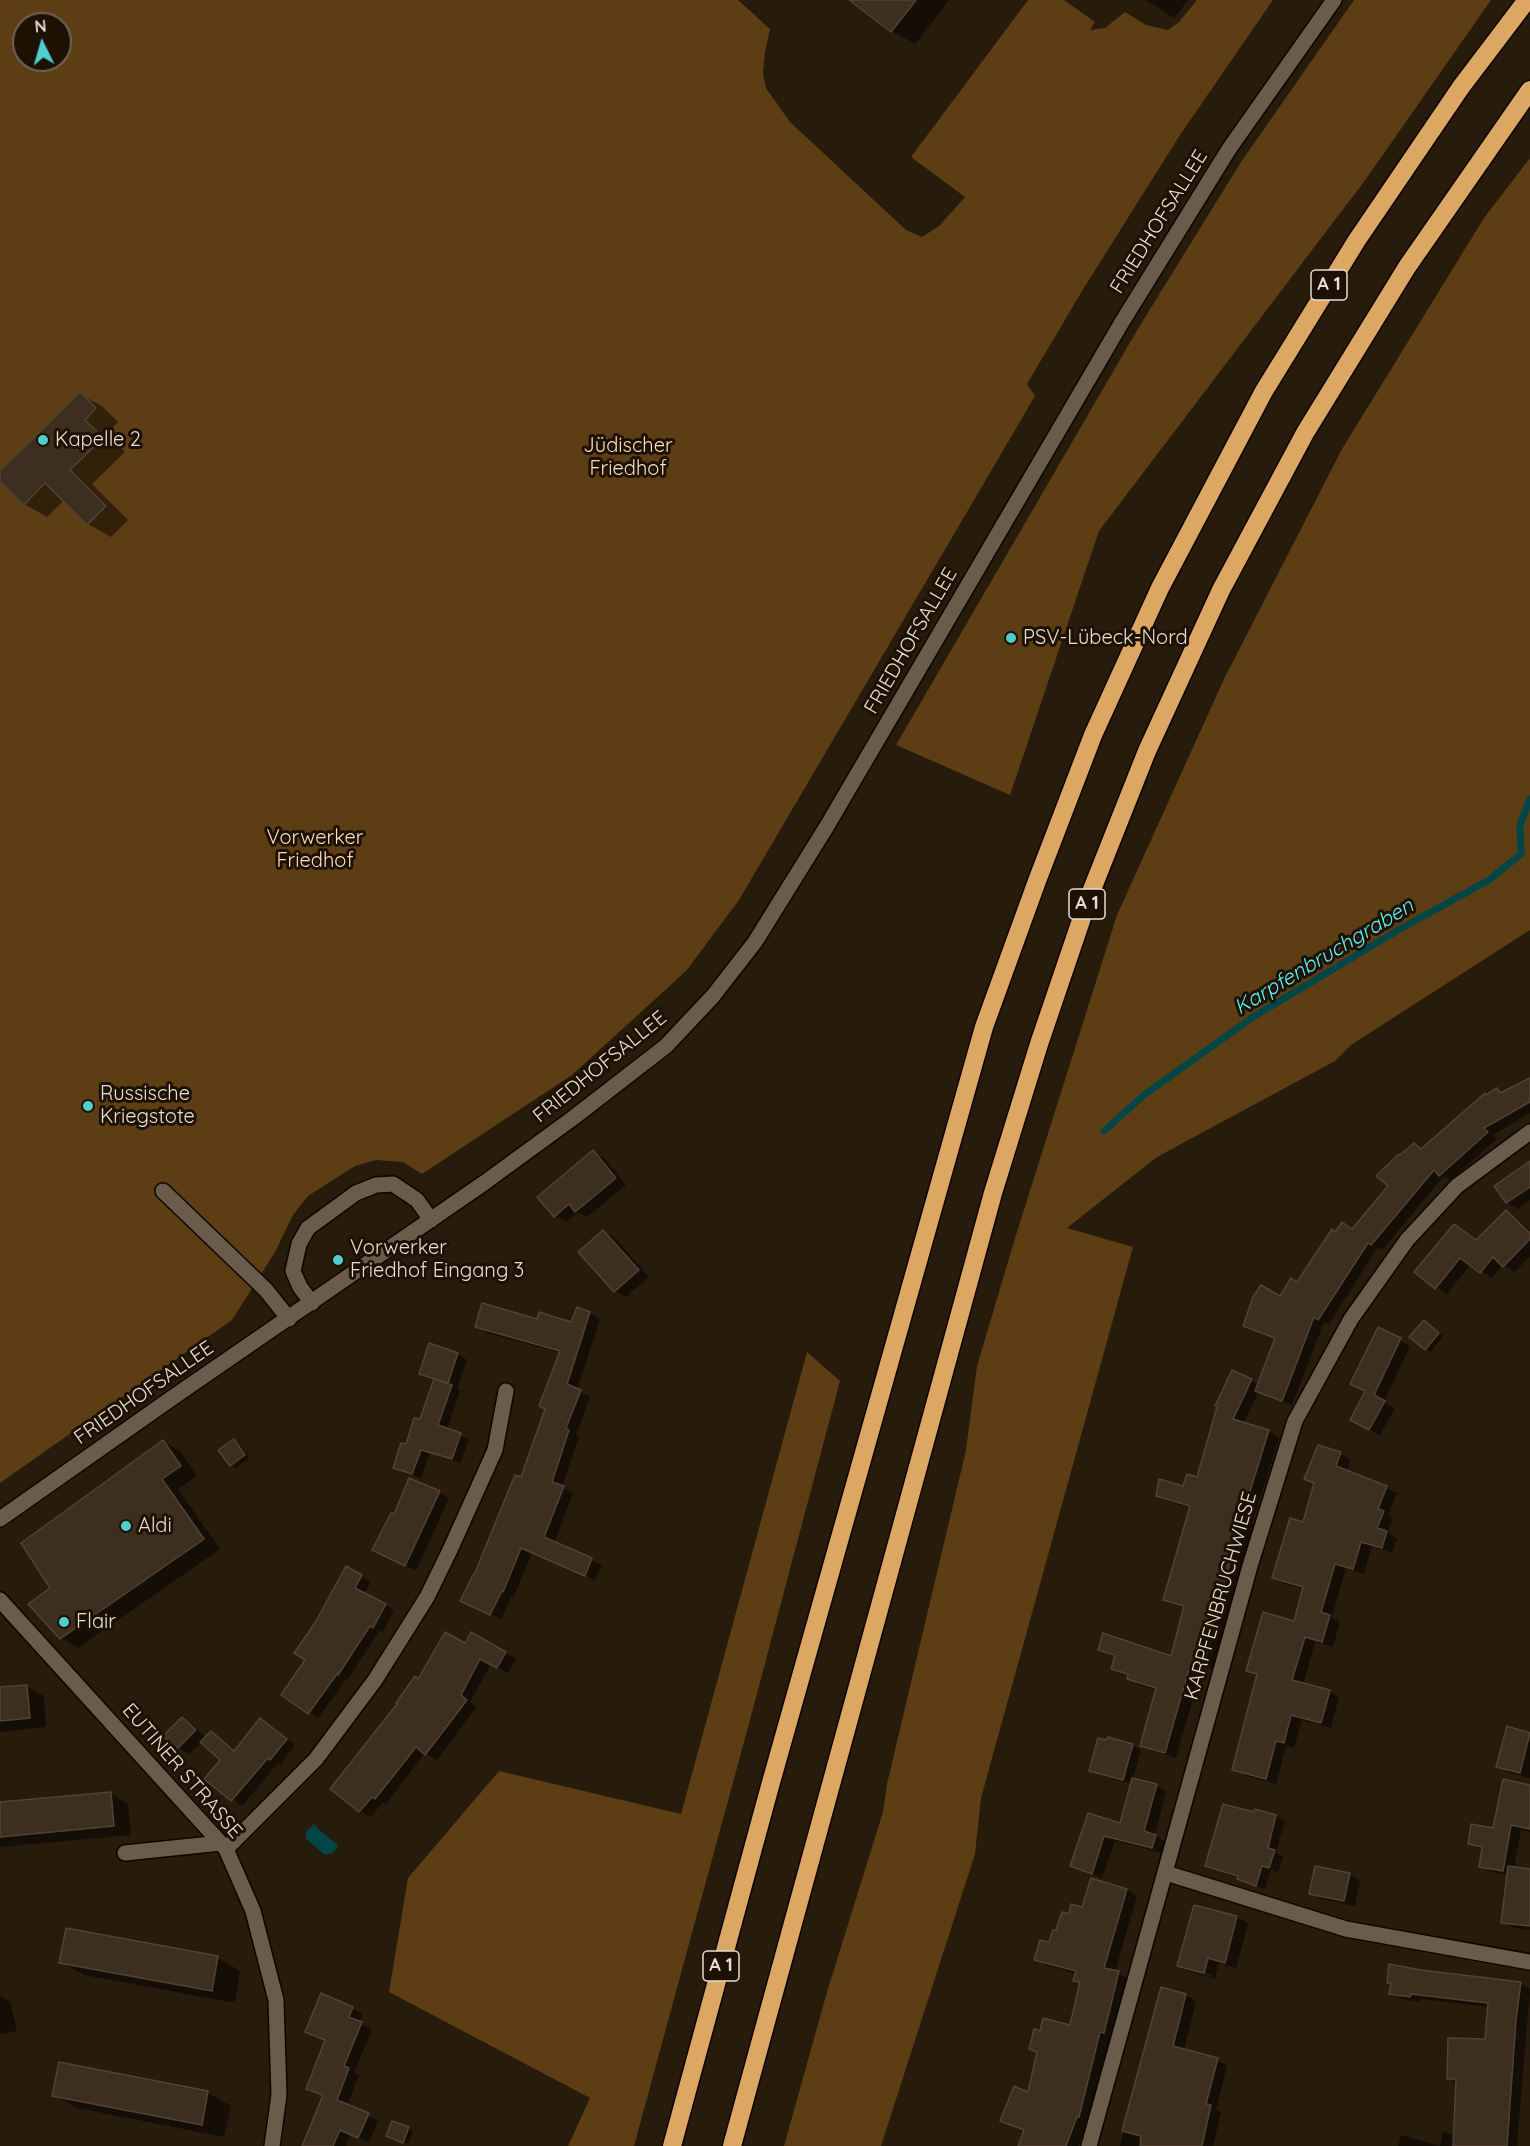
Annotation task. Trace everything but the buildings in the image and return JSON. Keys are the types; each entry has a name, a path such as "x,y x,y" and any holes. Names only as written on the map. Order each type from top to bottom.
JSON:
{"highway":[{"name":"A 1","path":"672,2146 789,1717 984,1027 1093,735 1160,588 1264,391 1363,230 1461,87 1527,0"},
{"name":"A 1","path":"732,2146 993,1193 1039,1044 1089,897 1147,751 1221,591 1305,433 1407,267 1530,90"}],"street":[{"name":"FRIEDHOFSALLEE","path":"0,1519 432,1220 573,1118 666,1046 713,996 754,942 833,815 1122,322 1229,149 1334,0"},
{"name":"KARPFENBRUCHWIESE","path":"1089,2146 1250,1566 1295,1421 1351,1319 1407,1240 1457,1185 1530,1132"},
{"path":"312,1303 300,1287 293,1271 299,1244 308,1228 356,1193 376,1185 393,1184 417,1200 432,1220"},
{"path":"163,1191 266,1290 289,1319"},
{"path":"125,1853 224,1846 316,1760 375,1680 427,1597 495,1450 506,1391"},
{"name":"EUTINER STRASSE","path":"0,1600 224,1846 253,1911 276,2000 279,2095 272,2146"},
{"path":"1166,1873 1347,1929 1530,1962"}],"green space":[{"name":"Vorwerker Friedhof","path":"0,0 738,0 770,29 763,73 766,88 790,122 906,230 922,237 939,226 965,197 911,157 1028,0 1064,0 1095,22 1090,30 1105,28 1125,12 1146,25 1168,30 1179,22 1197,0 1273,0 1180,135 1082,291 1027,384 1035,396 739,900 686,971 572,1075 422,1174 403,1162 376,1160 355,1166 308,1196 293,1215 275,1252 232,1320 0,1483"},
{"path":"1354,0 1491,0 1366,179 1099,531 1010,795 896,745 1139,327 1241,162"},
{"path":"1530,158 1530,930 1351,1045 1335,1061 1157,1157 1067,1228 1133,1247 981,1798 975,1854 881,2146 784,2146 827,1992 883,1812 887,1784 966,1450 977,1366 1117,915 1224,679 1342,449 1484,218"},
{"path":"807,1352 840,1381 634,2146 568,2146 590,2098 389,1992 408,1878 499,1771 681,1814"}],"water":[{"path":"314,1824 338,1845 331,1854 324,1854 306,1839 306,1832"}],"waterway":[{"name":"Karpfenbruchgraben","path":"1104,1131 1144,1095 1253,1017 1400,929 1489,880 1521,854 1520,825 1530,799"}],"place":[{"name":"Kapelle 2","path":"43,440"},
{"name":"PSV-Lübeck-Nord","path":"1011,638"},
{"name":"Russische Kriegstote","path":"88,1106"},
{"name":"Vorwerker Friedhof Eingang 3","path":"338,1260"},
{"name":"Aldi","path":"126,1526"},
{"name":"Flair","path":"64,1622"}],"park label":[{"name":"Jüdischer Friedhof","path":"628,458"}]}
